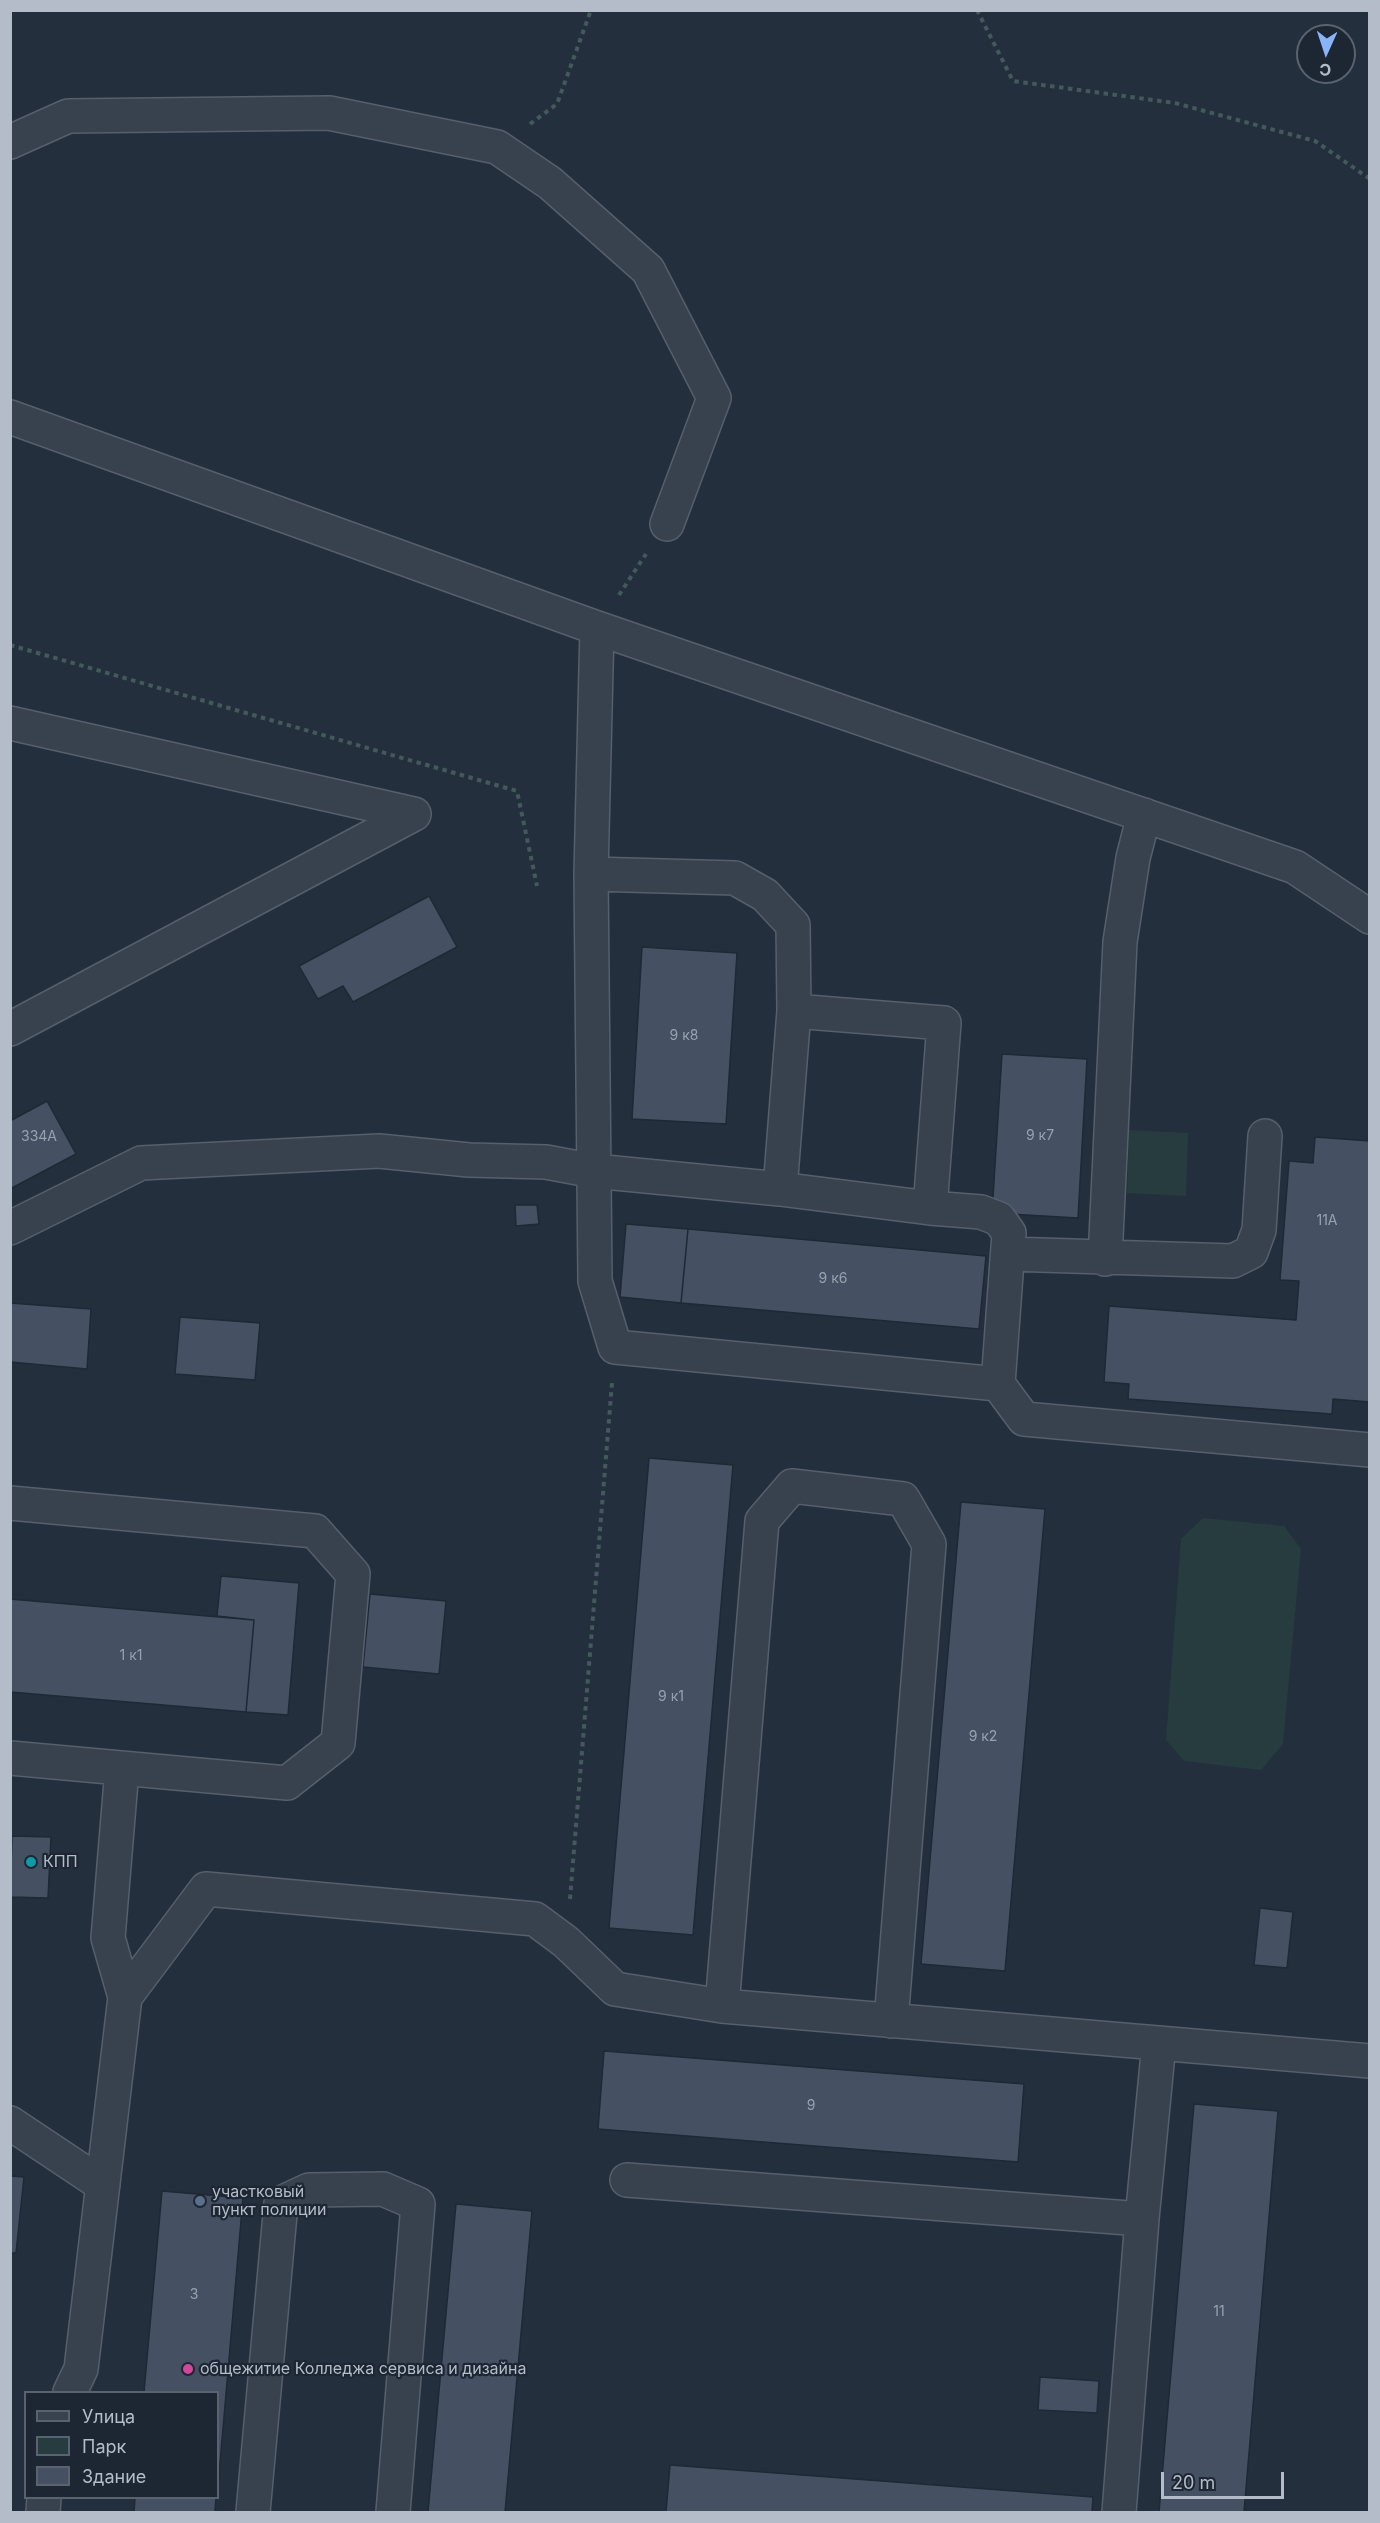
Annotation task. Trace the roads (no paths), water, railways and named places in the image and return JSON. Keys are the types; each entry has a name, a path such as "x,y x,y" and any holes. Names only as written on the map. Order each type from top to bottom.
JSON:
{"street":[{"path":"10,142 69,116 329,113 497,147 550,183 648,270 714,399 667,524"},
{"path":"10,417 597,628 1295,867 1370,917"},
{"path":"597,628 591,874 595,1281 615,1347 998,1384"},
{"path":"10,723 414,814 10,1029"},
{"path":"1105,1259 1120,942 1134,858 1144,815"},
{"path":"591,874 735,878 765,895 794,925 794,1011 780,1189"},
{"path":"794,1011 944,1023 930,1208"},
{"path":"1008,1254 1233,1262 1251,1252 1259,1230 1265,1136"},
{"path":"10,1227 141,1163 379,1150 469,1160 546,1162 594,1171 981,1212 999,1219 1009,1233 998,1384 1024,1419 1370,1450"},
{"path":"722,2006 762,1521 792,1486 903,1499 929,1544 891,2021"},
{"path":"10,1503 315,1531 353,1574 338,1743 287,1783 122,1770 10,1758"},
{"path":"70,2391 81,2369 125,1997 108,1938 122,1770"},
{"path":"125,1997 206,1889 535,1919 566,1941 615,1989 722,2006 1370,2061"},
{"path":"1119,2512 1142,2219 1159,2043"},
{"path":"10,2123 103,2185"},
{"path":"627,2180 1142,2219"},
{"path":"253,2512 281,2203 309,2190 383,2189 418,2204 393,2512"}],"place":[{"name":"КПП","path":"31,1862"},
{"name":"участковый пункт полиции","path":"200,2201"},
{"name":"общежитие Колледжа сервиса и дизайна","path":"188,2369"}]}
